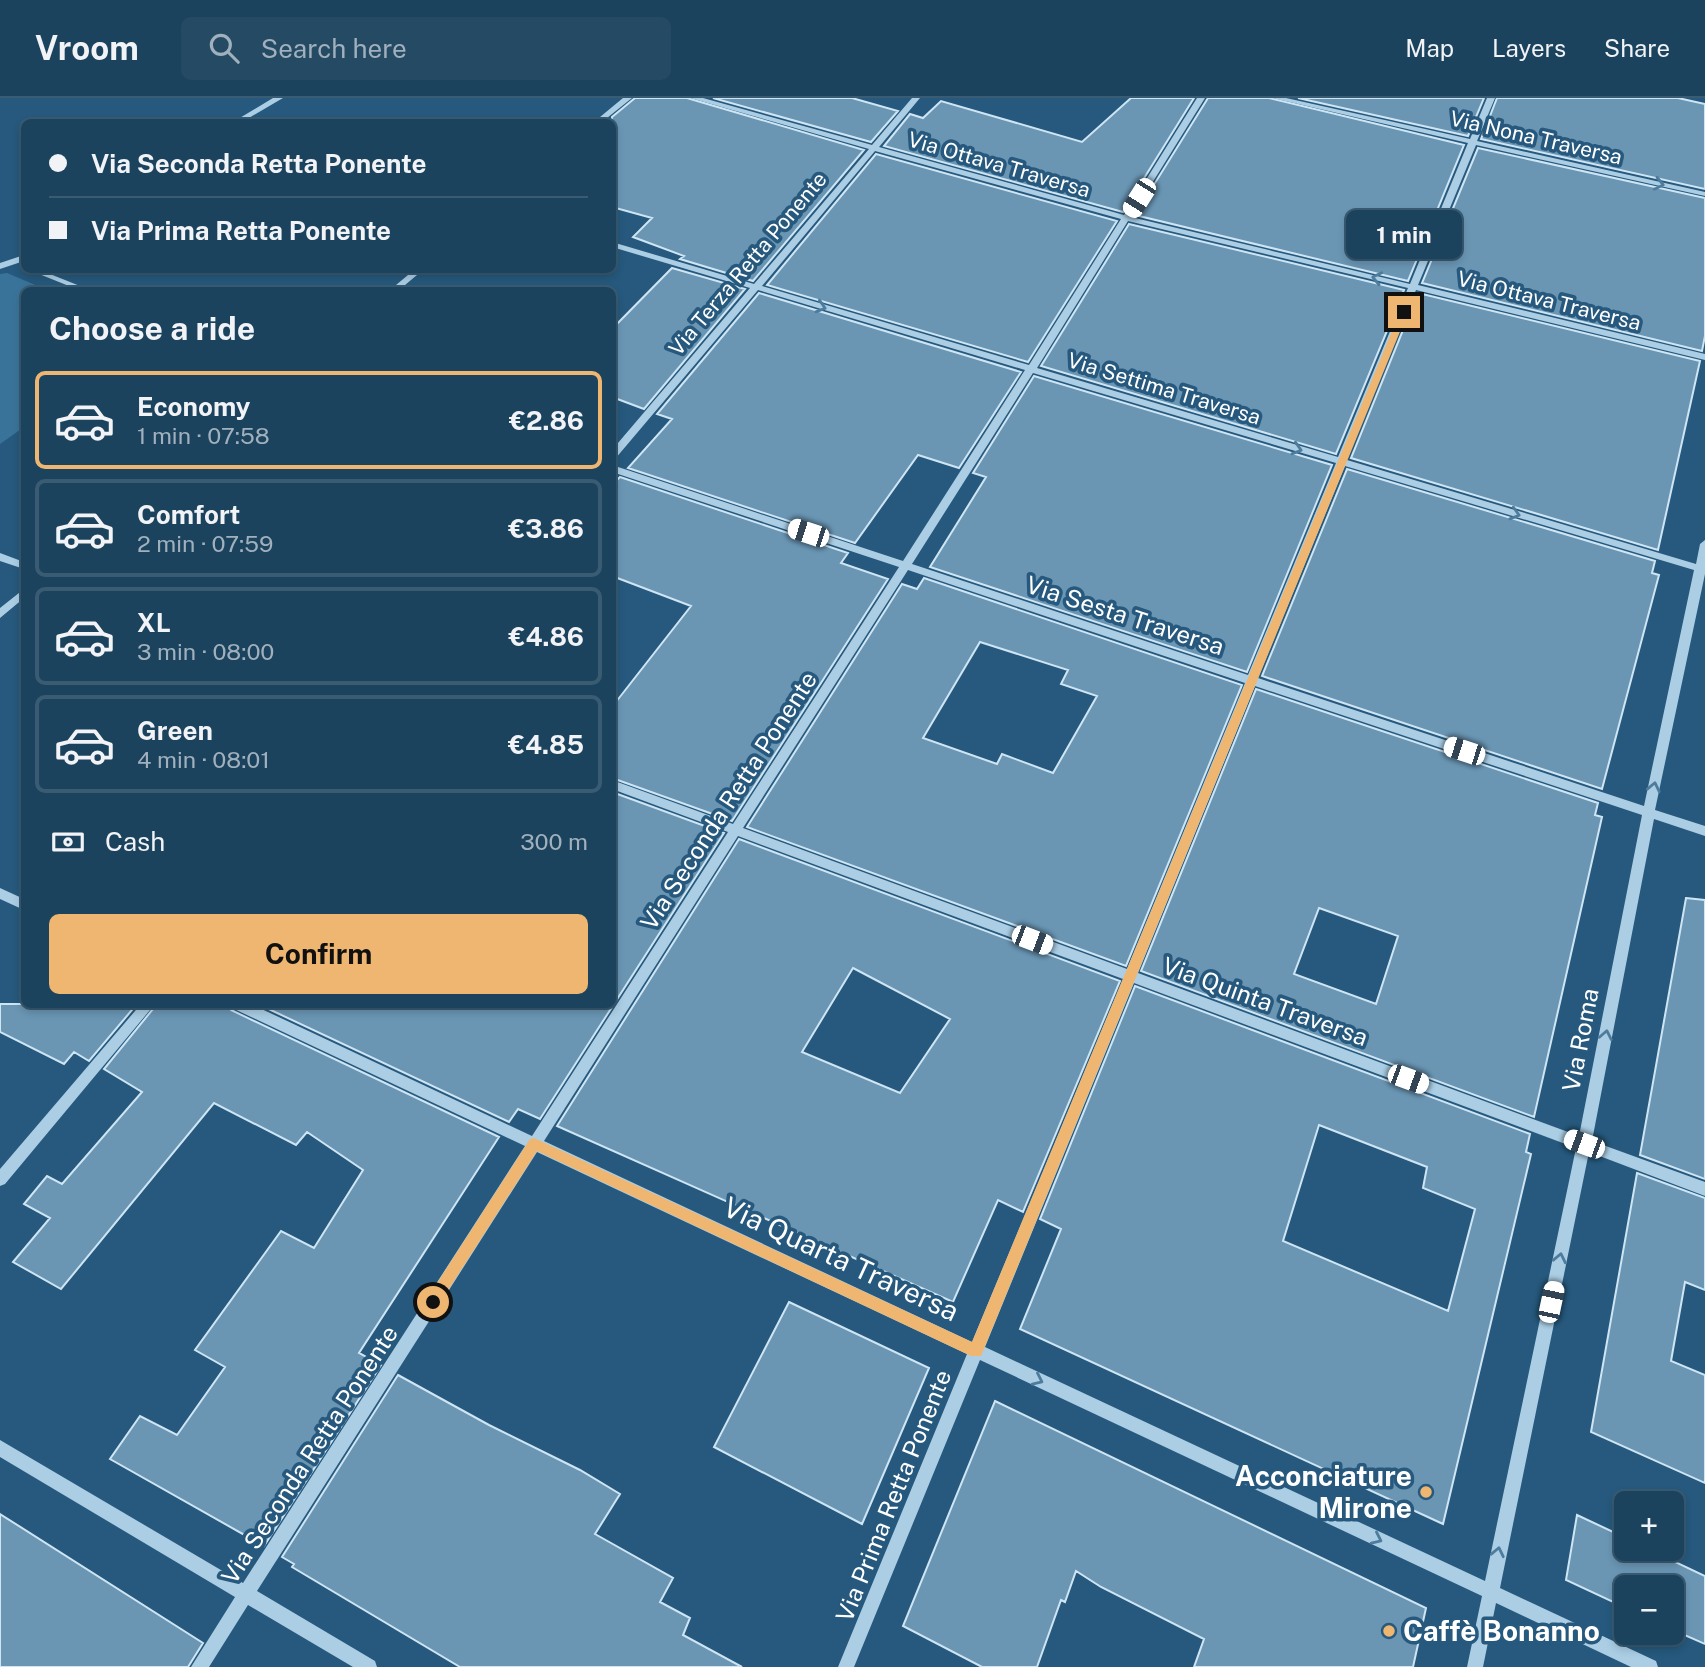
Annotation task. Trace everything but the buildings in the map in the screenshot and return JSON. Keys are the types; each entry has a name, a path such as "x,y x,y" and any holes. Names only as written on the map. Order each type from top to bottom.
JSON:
{"street":[{"path":"242,119 279,98"},
{"path":"602,119 628,98"},
{"name":"Via Ottava Traversa","path":"694,98 1126,218 1705,357"},
{"name":"Via Terza Retta Ponente","path":"616,452 916,98"},
{"name":"Via Seconda Retta Ponente","path":"199,1667 1031,369 1201,98"},
{"name":"Via Nona Traversa","path":"1276,98 1705,194"},
{"name":"Via Prima Retta Ponente","path":"846,1667 1491,98"},
{"name":"Via Settima Traversa","path":"616,245 1703,570"},
{"path":"0,267 20,264"},
{"path":"41,273 78,287"},
{"path":"398,287 415,273"},
{"name":"Via Sesta Traversa","path":"616,469 1705,831"},
{"name":"Via Roma","path":"1475,1667 1584,1144 1649,812 1703,570 1705,544"},
{"path":"0,557 21,565"},
{"path":"0,614 21,596"},
{"name":"Via Quinta Traversa","path":"616,785 1705,1189"},
{"path":"0,893 21,904"},
{"path":"0,1180 146,1008"},
{"name":"Via Quarta Traversa","path":"245,1008 1650,1667"},
{"path":"0,1448 369,1667"}],"shaded area":[{"path":"7,273 40,287 21,287 21,429 0,444 0,274"}],"place":[{"name":"Acconciature Mirone","path":"1426,1492"},
{"name":"Caffè Bonanno","path":"1389,1631"}],"route":[{"path":"433,1302 534,1144 976,1351 1404,312"}]}
